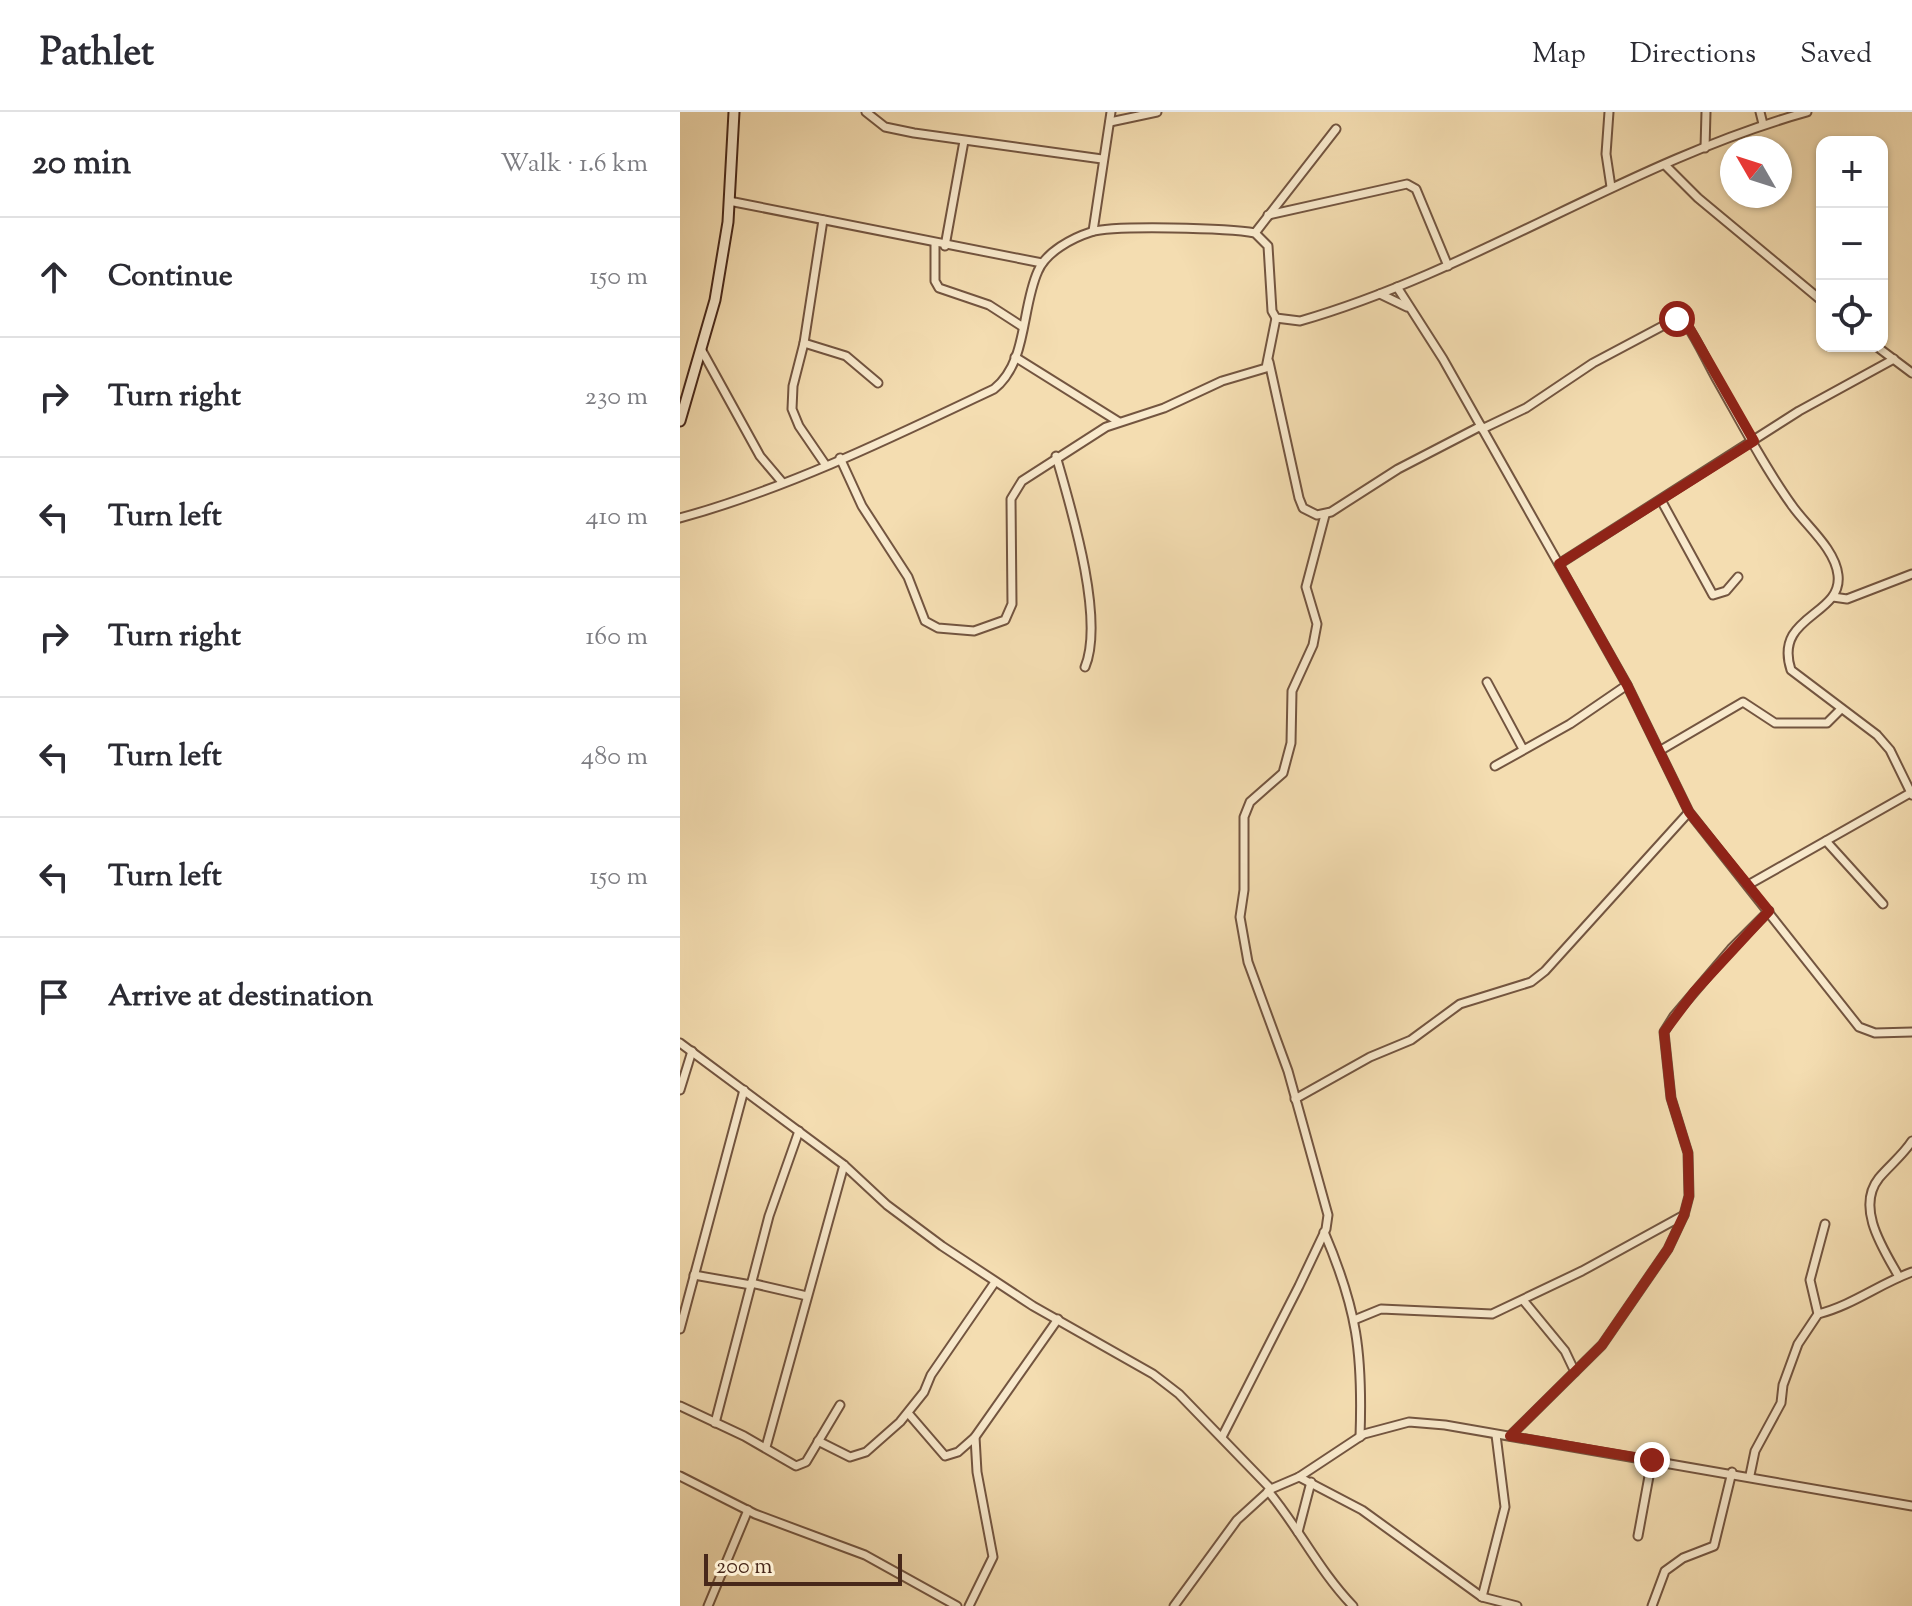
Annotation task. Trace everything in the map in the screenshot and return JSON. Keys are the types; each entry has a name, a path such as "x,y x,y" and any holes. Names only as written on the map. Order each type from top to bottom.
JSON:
{"main road":[{"path":"680,421 715,300 729,201 734,112"}],"street":[{"path":"866,112 885,127 1102,159"},
{"path":"1093,231 1111,112"},
{"path":"1110,122 1157,112"},
{"path":"1609,112 1606,154 1611,187"},
{"path":"1705,148 1706,112"},
{"path":"1760,112 1763,124"},
{"path":"1276,318 1300,321 1380,294 1448,266 1611,187 1763,124 1807,112"},
{"path":"1255,233 1336,129"},
{"path":"945,246 964,141"},
{"path":"1665,165 1698,198 1816,296"},
{"path":"1268,215 1407,184 1416,189 1448,266"},
{"path":"729,201 935,245 1042,263"},
{"path":"823,220 792,409 799,426 825,464"},
{"path":"680,518 782,482 994,389 1008,375 1015,357 1042,263 1066,244 1093,231 1206,229 1255,233 1268,246 1272,311 1276,318 1269,362 1299,498 1308,512 1325,515 1436,447 1526,408 1593,363 1677,319 1690,329 1792,506 1833,561 1838,575 1833,597 1802,622 1790,638 1786,655 1791,670 1877,735 1890,750 1912,793 1748,885"},
{"path":"935,245 935,281 939,288 989,305 1023,327"},
{"path":"1397,287 1443,359 1627,685 1689,812 1859,1027 1875,1033 1912,1032"},
{"path":"1380,294 1408,308"},
{"path":"804,343 846,356 878,383"},
{"path":"701,349 760,456 782,482"},
{"path":"1884,352 1912,373"},
{"path":"1015,357 1119,422"},
{"path":"1559,564 1799,411 1894,359"},
{"path":"840,458 862,506 908,577 925,621 938,628 957,631 994,626 1009,613 1011,499 1022,481 1056,456 1119,422 1164,408 1222,381 1264,369 1269,362"},
{"path":"1056,456 1090,614 1093,649 1085,667"},
{"path":"1661,500 1713,595 1726,591 1738,577"},
{"path":"1222,1437 1324,1232 1328,1215 1295,1099 1240,936 1243,828 1250,802 1283,773 1291,743 1292,691 1313,645 1317,624 1306,587 1325,515"},
{"path":"1833,597 1847,599 1912,574"},
{"path":"1487,682 1523,749"},
{"path":"1495,766 1570,724 1627,685"},
{"path":"1661,750 1743,702 1775,723 1782,724 1827,723 1841,709"},
{"path":"1295,1099 1370,1057 1411,1040 1460,1004 1531,982 1545,971 1689,812"},
{"path":"1826,841 1883,904"},
{"path":"1510,1436 1602,1345 1668,1249 1689,1196 1688,1153 1671,1098 1664,1032 1694,992 1769,911"},
{"path":"680,1043 844,1165 899,1214 995,1282 1153,1374 1222,1437 1270,1490 1328,1579 1353,1606"},
{"path":"680,1090 692,1051"},
{"path":"680,1329 744,1090"},
{"path":"715,1423 769,1216 799,1131"},
{"path":"1899,1277 1876,1236 1871,1205 1876,1181 1912,1141"},
{"path":"766,1447 844,1165"},
{"path":"1354,1320 1381,1309 1492,1314 1684,1215"},
{"path":"1818,1314 1810,1280 1825,1224"},
{"path":"1324,1232 1354,1320 1362,1362 1360,1437"},
{"path":"1750,1475 1755,1451 1781,1403 1783,1385 1798,1344 1818,1314 1845,1307 1912,1272"},
{"path":"694,1275 807,1296"},
{"path":"818,1441 845,1457 857,1456 876,1444 908,1413 995,1282"},
{"path":"1523,1300 1565,1351 1575,1372"},
{"path":"908,1413 945,1456 958,1452 975,1437 1058,1319"},
{"path":"680,1406 766,1447 796,1466 806,1462 840,1405"},
{"path":"1174,1606 1237,1520 1270,1490 1299,1477 1360,1437 1409,1422 1750,1475 1912,1506"},
{"path":"1482,1597 1505,1507 1496,1435"},
{"path":"969,1606 993,1557 977,1472 975,1437"},
{"path":"1638,1536 1652,1460"},
{"path":"1652,1606 1661,1577 1670,1566 1714,1546 1732,1472"},
{"path":"680,1476 748,1510 865,1555 957,1606"},
{"path":"1299,1477 1362,1510 1482,1597 1517,1606"},
{"path":"1298,1532 1311,1482"},
{"path":"708,1606 748,1510"}],"route":[{"path":"1652,1460 1510,1436 1602,1345 1668,1249 1687,1207 1690,1173 1688,1153 1671,1098 1664,1032 1731,949 1769,911 1689,812 1627,685 1559,564 1754,441 1690,329 1677,319"}]}
